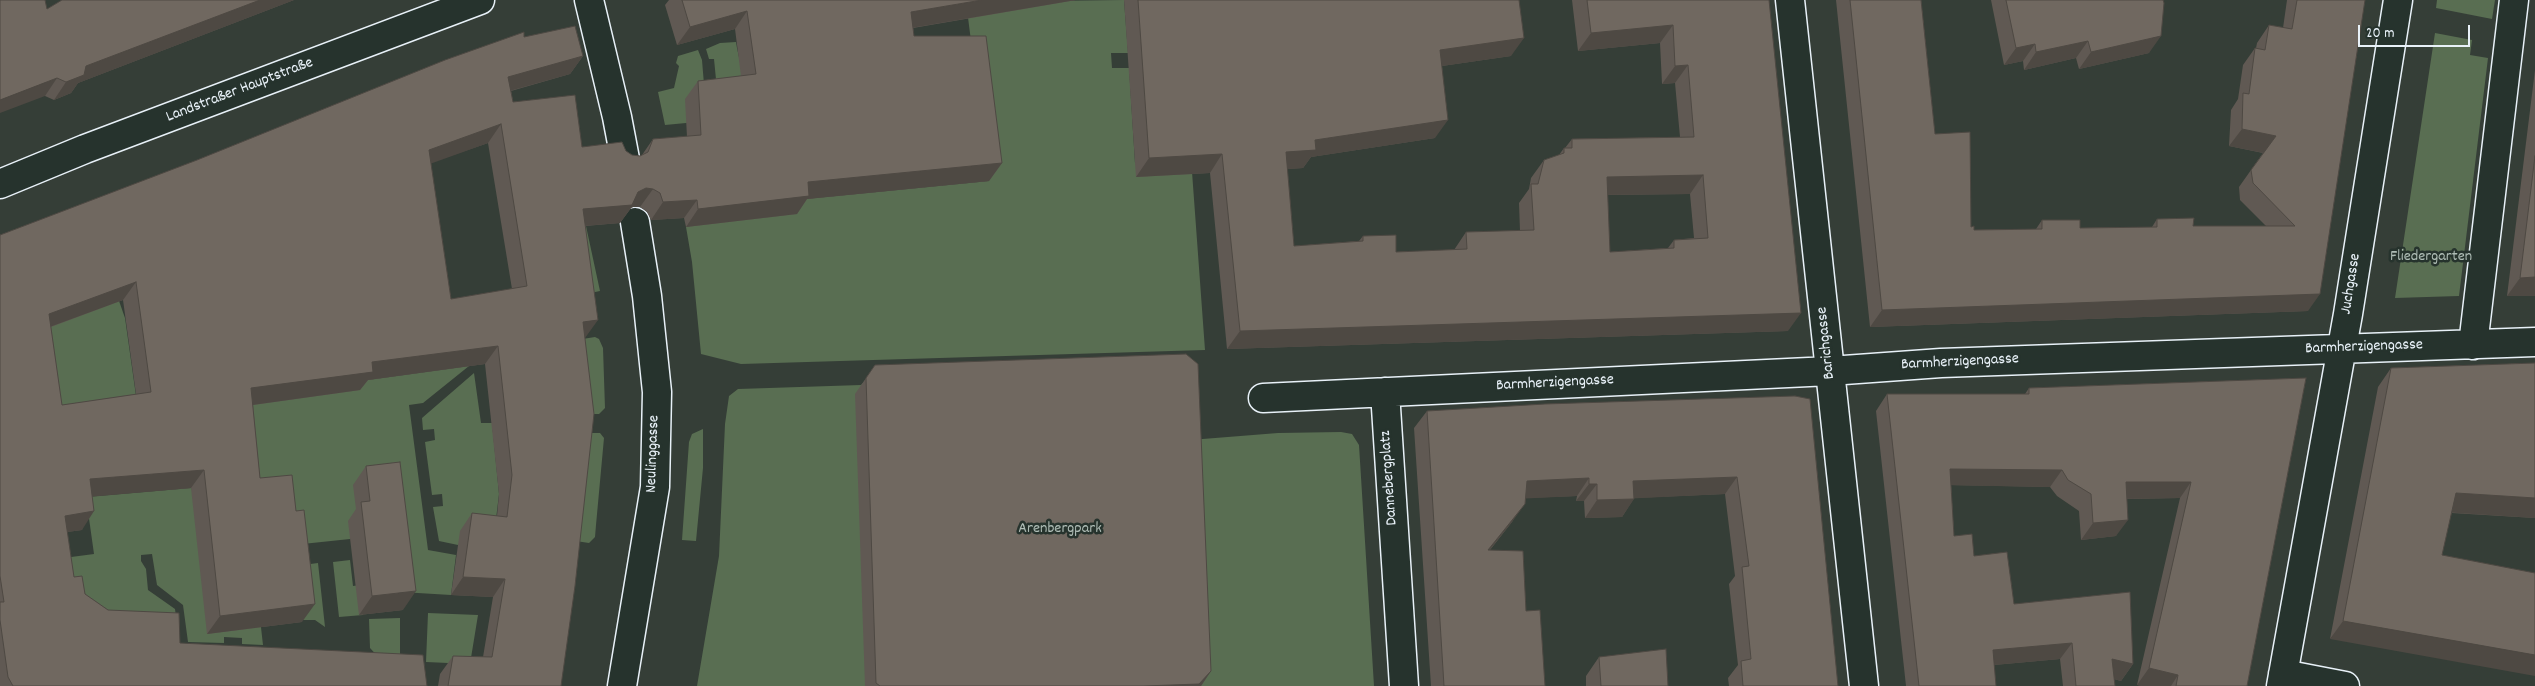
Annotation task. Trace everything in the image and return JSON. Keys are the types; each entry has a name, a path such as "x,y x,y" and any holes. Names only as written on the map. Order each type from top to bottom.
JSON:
{"street":[{"name":"Landstraßer Hauptstraße","path":"0,184 85,149 480,0"},
{"path":"589,0 625,159"},
{"name":"Barichgasse","path":"1790,0 1864,686"},
{"name":"Juchgasse","path":"2282,680 2342,348 2398,0"},
{"path":"2473,345 2514,0"},
{"name":"Neulinggasse","path":"622,686 655,487 657,392 647,296 635,222"},
{"name":"Barmherzigengasse","path":"1385,392 1830,371 1941,363 2535,342"},
{"path":"1263,398 1385,392"},
{"name":"Dannebergplatz","path":"1385,392 1404,686"},
{"path":"2282,680 2345,686"}],"green space":[{"path":"1124,0 1128,53 1111,53 1112,68 1129,68 1135,163 1191,158 1205,350 741,364 701,354 692,262 686,227 795,200 989,181 966,2"},
{"path":"2437,0 2495,0 2492,19 2436,8"},
{"name":"Fliedergarten","path":"2435,33 2472,40 2470,55 2488,58 2459,296 2395,298"},
{"path":"736,42 752,118 719,110 714,59 709,59 706,49 720,43"},
{"path":"698,50 702,60 707,121 665,125 658,92 674,88 679,66 676,63 678,56"},
{"path":"586,226 600,291 581,295 570,228"},
{"path":"118,298 125,318 138,410 41,436 24,327"},
{"path":"595,337 599,339 603,348 605,408 599,414 579,414 570,341"},
{"path":"469,366 423,403 409,405 428,550 456,555 451,595 401,592 357,520 350,539 293,545 247,497 237,398"},
{"path":"474,373 481,423 492,423 499,494 494,536 458,545 439,541 433,507 443,506 442,494 432,495 425,442 435,440 434,429 423,430 422,418"},
{"name":"Arenbergpark","path":"865,381 1190,440 1278,433 1341,432 1352,434 1359,445 1374,686 697,686 719,556 725,424 729,396 738,389 861,385"},
{"path":"703,429 703,468 696,541 682,540 689,442 692,434"},
{"path":"582,433 600,433 604,438 595,537 589,543 569,540"},
{"path":"191,488 256,583 263,645 242,644 242,638 224,637 224,643 188,642 183,605 157,585 152,554 141,555 141,561 146,569 148,590 175,609 177,624 104,621 56,559 94,554 86,497"},
{"path":"350,560 353,586 360,585 363,615 339,617 333,562"},
{"path":"318,563 325,627 315,620 299,620 295,566"},
{"path":"428,613 478,615 470,664 426,662"},
{"path":"400,618 400,655 382,661 370,648 369,619"}],"building":[{"path":"0,0 45,0 47,9 62,0 260,0 86,66 84,75 66,82 57,78 0,100"},
{"path":"682,0 982,0 911,12 914,36 986,36 1002,163 808,182 809,196 698,209 697,200 663,202 660,193 646,188 638,192 632,205 583,209 598,320 583,322 594,414 575,586 561,686 448,686 453,656 492,657 505,579 463,577 472,513 507,517 512,475 498,346 372,362 373,372 251,388 260,478 292,475 296,511 304,510 315,604 220,616 204,470 90,479 94,511 65,516 74,577 82,576 85,594 108,610 179,613 180,643 423,655 427,686 13,686 8,677 0,620 0,602 4,602 0,576 0,235 197,160 445,60 524,32 524,37 575,26 583,56 508,77 513,102 575,95 582,147 622,142 626,151 632,155 640,156 648,152 653,139 701,135 698,81 756,74 747,11 690,27","holes":["501,124 527,286 451,299 429,150","136,282 151,392 62,405 49,314"]},
{"path":"1138,0 1519,0 1524,38 1440,50 1448,120 1315,140 1316,150 1286,152 1294,246 1363,241 1363,236 1396,235 1396,252 1467,249 1466,232 1534,230 1531,184 1538,184 1544,160 1564,153 1564,148 1572,148 1572,139 1694,137 1688,65 1675,66 1673,25 1591,33 1587,0 1769,0 1801,313 1240,331 1222,154 1149,158","holes":["1703,175 1708,238 1674,240 1674,248 1610,252 1607,177"]},
{"path":"1850,0 1921,0 1935,134 1970,132 1971,227 1974,226 1974,230 2042,229 2042,220 2080,220 2080,228 2157,227 2157,219 2194,218 2193,226 2295,226 2253,183 2251,170 2276,136 2242,129 2243,93 2249,94 2255,48 2265,50 2269,25 2292,29 2297,0 2365,0 2320,294 1882,310"},
{"path":"2006,0 2163,0 2161,36 2091,52 2088,41 2036,52 2035,44 2016,48"},
{"path":"2535,156 2535,277 2520,278"},
{"path":"1186,354 1198,364 1211,671 1199,684 1144,686 880,686 876,683 866,378 875,365"},
{"path":"2535,363 2535,498 2456,493 2442,555 2535,573 2535,655 2343,621 2391,368"},
{"path":"2306,378 2247,686 2176,686 2178,675 2149,668 2191,482 2126,482 2128,520 2093,523 2091,494 2068,480 2062,470 1950,469 1954,536 1972,534 1974,556 2007,552 2014,604 2130,592 2133,664 2112,659 2115,686 2076,686 2072,643 1993,650 1996,686 1919,686 1887,394 2029,394 2029,388"},
{"path":"1795,396 1810,399 1838,686 1743,686 1741,661 1751,659 1742,567 1749,566 1737,477 1633,481 1634,499 1597,500 1597,484 1589,484 1589,478 1527,481 1525,504 1488,550 1523,551 1526,611 1540,610 1545,686 1444,686 1427,411 1545,404"},
{"path":"400,462 416,591 372,596 361,502 370,501 366,466"},
{"path":"1666,649 1668,686 1601,686 1599,657"}]}
